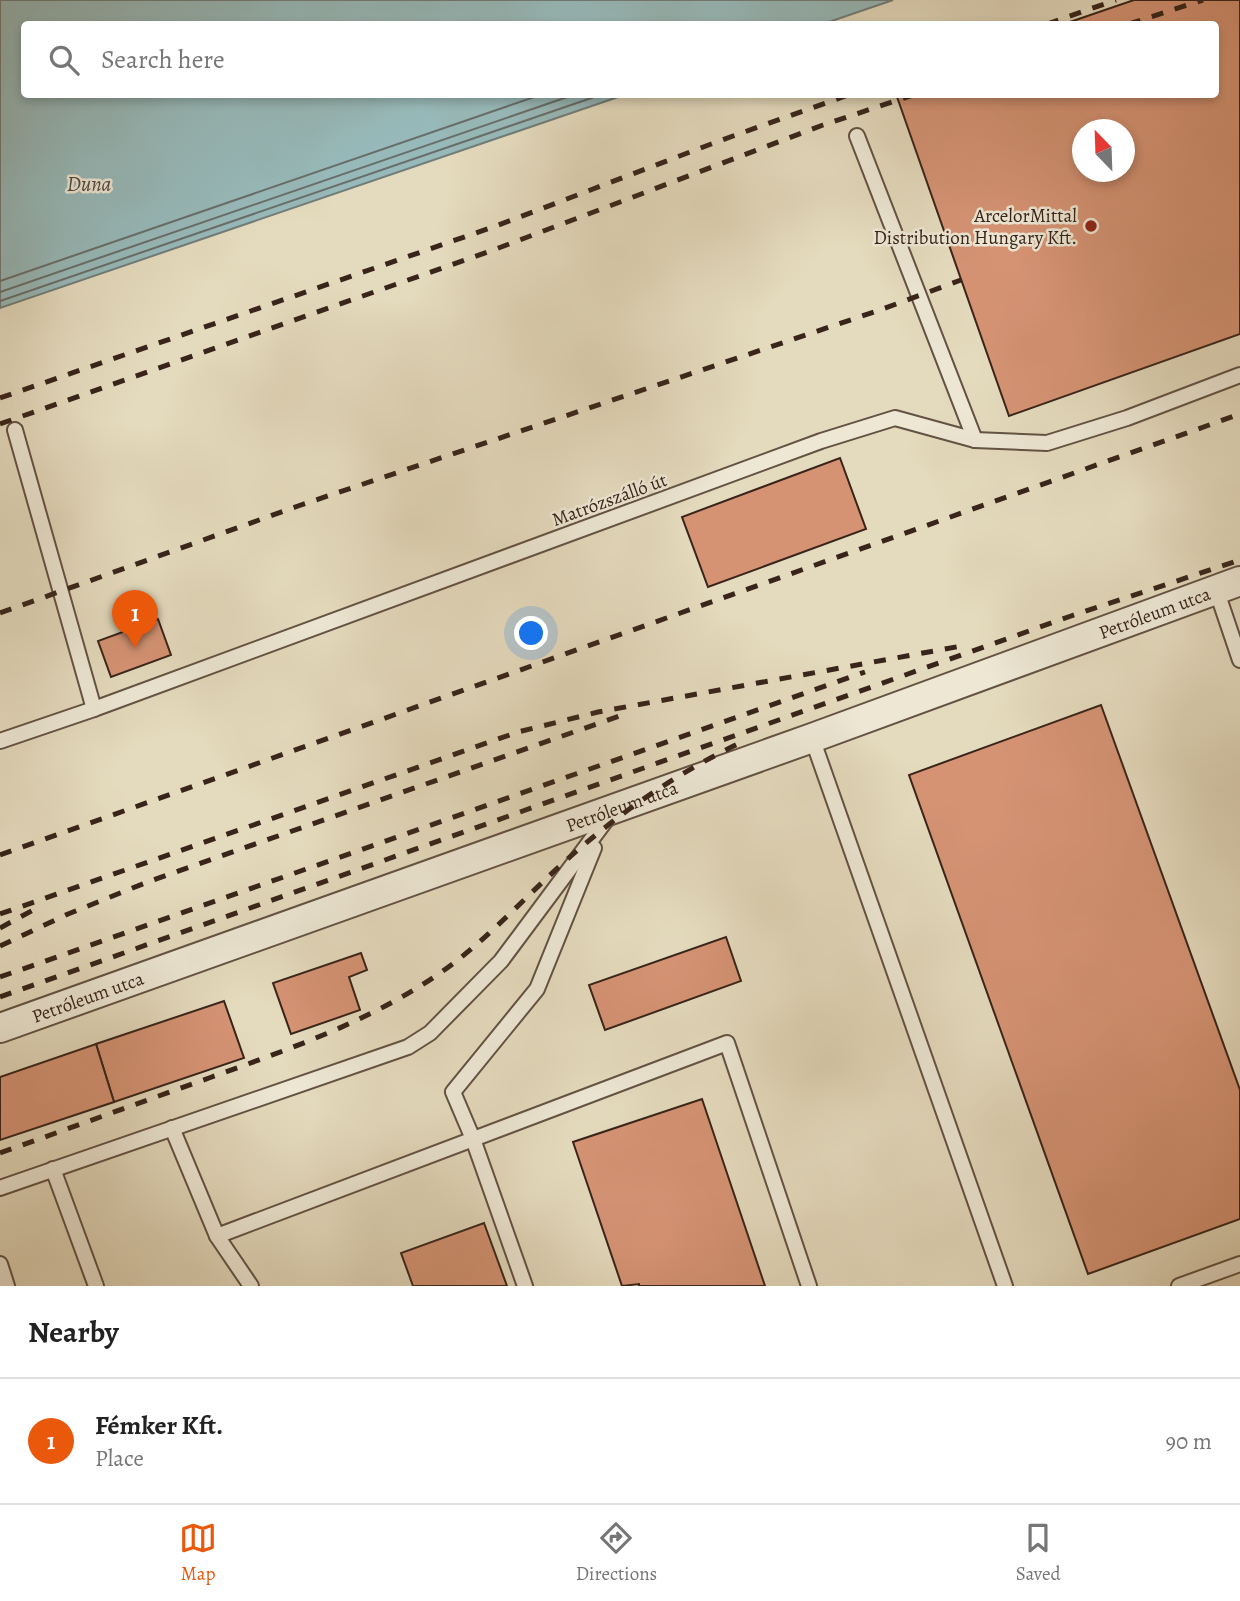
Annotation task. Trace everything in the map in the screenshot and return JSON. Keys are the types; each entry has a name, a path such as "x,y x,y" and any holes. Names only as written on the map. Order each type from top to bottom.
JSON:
{"street":[{"name":"Petróleum utca","path":"0,1027 608,819 812,738 1228,585"}],"lane":[{"path":"857,136 975,440"},
{"name":"Matrózszálló út","path":"0,741 94,709 821,441 895,418 975,440 1047,443 1127,418 1240,374"},
{"path":"15,430 94,709"},
{"path":"1228,585 1240,660"},
{"path":"812,738 1005,1286"},
{"path":"0,1188 408,1047 430,1033 501,961 608,819"},
{"path":"525,1286 473,1139 453,1092 537,989 608,819"},
{"path":"217,1236 727,1043 809,1286"},
{"path":"172,1128 217,1236 251,1286"},
{"path":"53,1169 96,1286"},
{"path":"0,1264 8,1286"},
{"path":"1179,1286 1240,1264"}],"water":[{"name":"Duna","path":"0,0 893,0 832,21 21,21 21,98 615,98 0,308"}],"building":[{"name":"ArcelorMittal Distribution Hungary Kft.","path":"1134,0 1240,0 1240,334 1009,416 897,98 1219,98 1219,21 1073,21"},
{"path":"840,458 866,529 708,587 682,517"},
{"path":"158,619 171,655 111,677 98,641"},
{"path":"1101,705 1240,1090 1240,1219 1088,1274 909,775"},
{"path":"726,937 741,981 605,1030 589,985"},
{"path":"361,953 367,970 349,977 360,1010 291,1034 273,983"},
{"path":"224,1001 244,1058 114,1102 96,1044"},
{"path":"96,1044 114,1102 0,1140 0,1077"},
{"path":"702,1099 765,1286 622,1286 573,1142"},
{"path":"484,1223 507,1286 413,1286 401,1253"}],"railway":[{"path":"1056,21 1116,0"},
{"path":"1138,21 1203,0"},
{"path":"0,398 496,226 840,98"},
{"path":"0,424 496,249 823,125 904,98"},
{"path":"0,613 298,506 880,310 961,280"},
{"path":"0,855 1240,414"},
{"path":"0,997 1071,616 1240,560"},
{"path":"0,914 518,732 598,712 967,645"},
{"path":"0,977 865,672"},
{"path":"0,946 68,914 150,881 625,714"},
{"path":"0,1153 299,1045 385,1006 456,961 488,935 562,864 625,812 692,768 740,743"},
{"path":"0,928 35,909"}],"place":[{"name":"ArcelorMittal Distribution Hungary Kft.","path":"1091,226"},
{"name":"Fémker Kft.","path":"135,648"}]}
